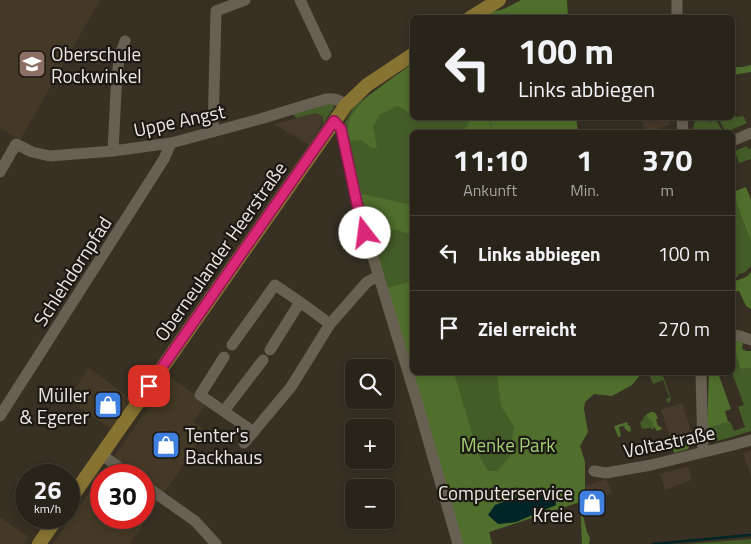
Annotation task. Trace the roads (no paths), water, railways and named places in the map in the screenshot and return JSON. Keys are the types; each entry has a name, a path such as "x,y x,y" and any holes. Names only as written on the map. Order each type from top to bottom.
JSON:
{"main road":[{"path":"475,15 499,0"},
{"name":"Oberneulander Heerstraße","path":"80,486 346,105 367,85 410,56"},
{"path":"39,544 49,529"}],"street":[{"path":"213,132 216,11 245,0"},
{"path":"300,0 326,55"},
{"path":"677,0 677,15"},
{"path":"113,151 119,58 125,42"},
{"name":"Uppe Angst","path":"0,172 16,144 32,152 50,156 113,151 171,143 260,120 326,99 333,98 346,105"},
{"path":"334,121 341,129 360,218 458,544"},
{"path":"735,140 751,133"},
{"name":"Schlehdornpfad","path":"0,416 164,160 171,143"},
{"path":"244,443 291,387 330,324 367,282 378,276"},
{"path":"232,345 275,285 330,324"},
{"path":"270,350 300,302"},
{"path":"735,335 751,340"},
{"path":"224,357 200,395 254,432"},
{"path":"224,411 263,360"},
{"path":"702,375 703,452"},
{"name":"Voltastraße","path":"594,471 602,473 644,466 751,440"},
{"path":"102,455 115,464"},
{"path":"155,493 195,521 216,544"}],"water":[{"path":"555,493 556,505 516,522 498,524 488,515 495,505 514,498"}],"waterway":[{"path":"653,544 751,535"}],"place":[{"name":"Oberschule Rockwinkel","path":"32,64"},
{"name":"Müller & Egerer","path":"108,405"},
{"name":"Tenter's Backhaus","path":"166,445"},
{"name":"Computerservice Kreie","path":"592,503"}],"park label":[{"name":"Menke Park","path":"508,444"}]}
